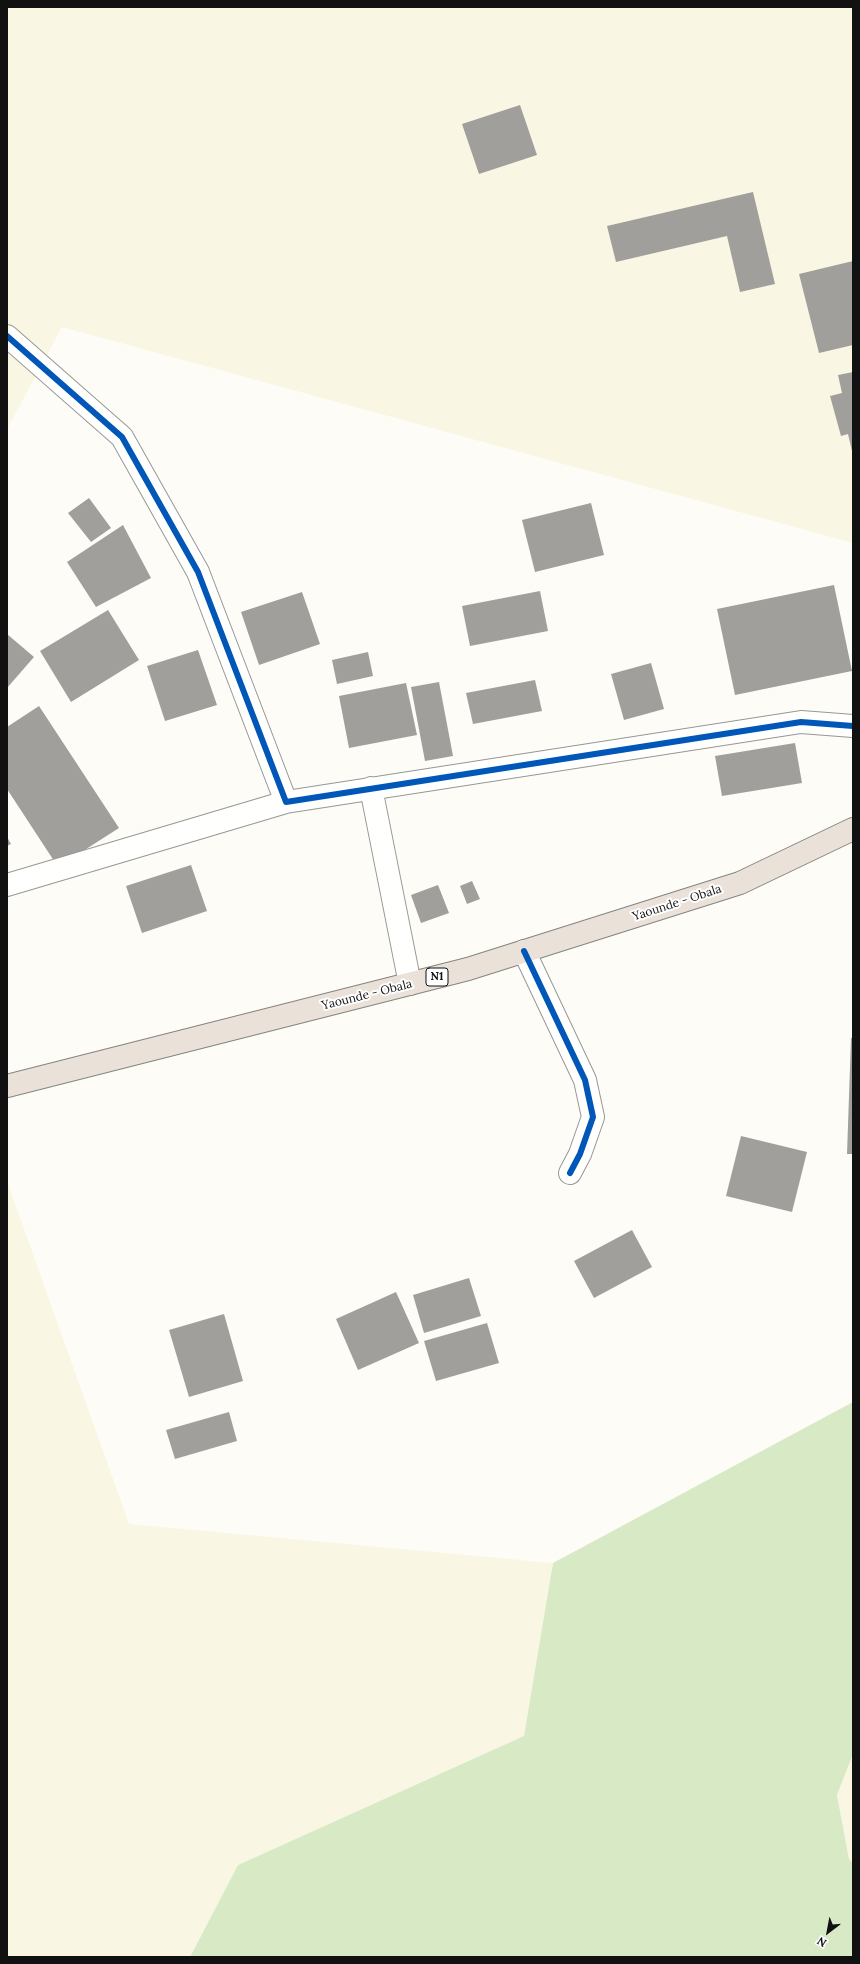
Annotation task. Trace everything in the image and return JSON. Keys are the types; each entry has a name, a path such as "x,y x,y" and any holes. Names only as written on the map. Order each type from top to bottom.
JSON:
{"highway":[{"name":"Yaounde - Obala","path":"7,1086 468,969 740,883 853,829"}],"street":[{"path":"7,336 122,437 198,572 286,802"},
{"path":"7,885 286,802 801,722 853,726"},
{"path":"371,788 410,984"},
{"path":"524,951 587,1087 593,1117 580,1154 570,1173"}],"shaded area":[{"path":"7,7 853,7 853,543 62,327 7,429"},
{"path":"7,1181 129,1524 553,1563 525,1736 238,1865 190,1957 7,1957"},
{"path":"853,1754 853,1863 849,1859 837,1795"}],"green space":[{"path":"853,1402 853,1754 837,1795 849,1859 853,1863 853,1957 190,1957 238,1865 524,1736 553,1563"}],"building":[{"path":"520,105 537,155 479,174 462,124"},
{"path":"753,192 775,284 740,292 727,236 616,262 607,226"},
{"path":"853,261 853,345 819,353 799,274"},
{"path":"853,372 852,451 848,434 841,436 830,396 842,393 838,375"},
{"path":"89,498 111,528 91,542 68,513"},
{"path":"591,503 604,555 535,572 522,520"},
{"path":"123,525 151,578 96,607 67,562"},
{"path":"834,585 852,671 735,695 717,609"},
{"path":"540,591 548,631 470,646 462,606"},
{"path":"302,592 320,644 259,665 241,612"},
{"path":"108,610 139,660 71,702 40,651"},
{"path":"7,634 34,657 7,688"},
{"path":"198,650 217,705 165,721 147,666"},
{"path":"368,652 373,676 337,684 332,660"},
{"path":"651,663 664,709 624,720 611,674"},
{"path":"535,680 542,711 473,724 466,693"},
{"path":"439,682 453,756 425,761 411,687"},
{"path":"406,683 417,735 349,748 339,696"},
{"path":"39,706 119,828 58,867 7,789 7,727"},
{"path":"795,743 802,783 722,796 715,756"},
{"path":"7,837 11,844 7,846"},
{"path":"191,865 207,911 142,933 126,886"},
{"path":"472,881 480,899 467,904 460,886"},
{"path":"438,885 449,913 421,923 411,895"},
{"path":"851,1038 853,1038 853,1154 847,1154"},
{"path":"741,1136 807,1152 792,1212 726,1196"},
{"path":"632,1230 652,1267 594,1298 574,1261"},
{"path":"469,1278 481,1316 424,1333 413,1295"},
{"path":"396,1292 419,1343 358,1370 336,1319"},
{"path":"224,1314 243,1381 189,1397 169,1330"},
{"path":"487,1323 499,1363 436,1381 424,1341"},
{"path":"229,1412 237,1441 175,1459 166,1430"}],"cycle path":[{"path":"7,336 122,437 198,572 286,802 801,722 853,726"},
{"path":"524,951 585,1080 593,1117 580,1154 570,1173"}]}
